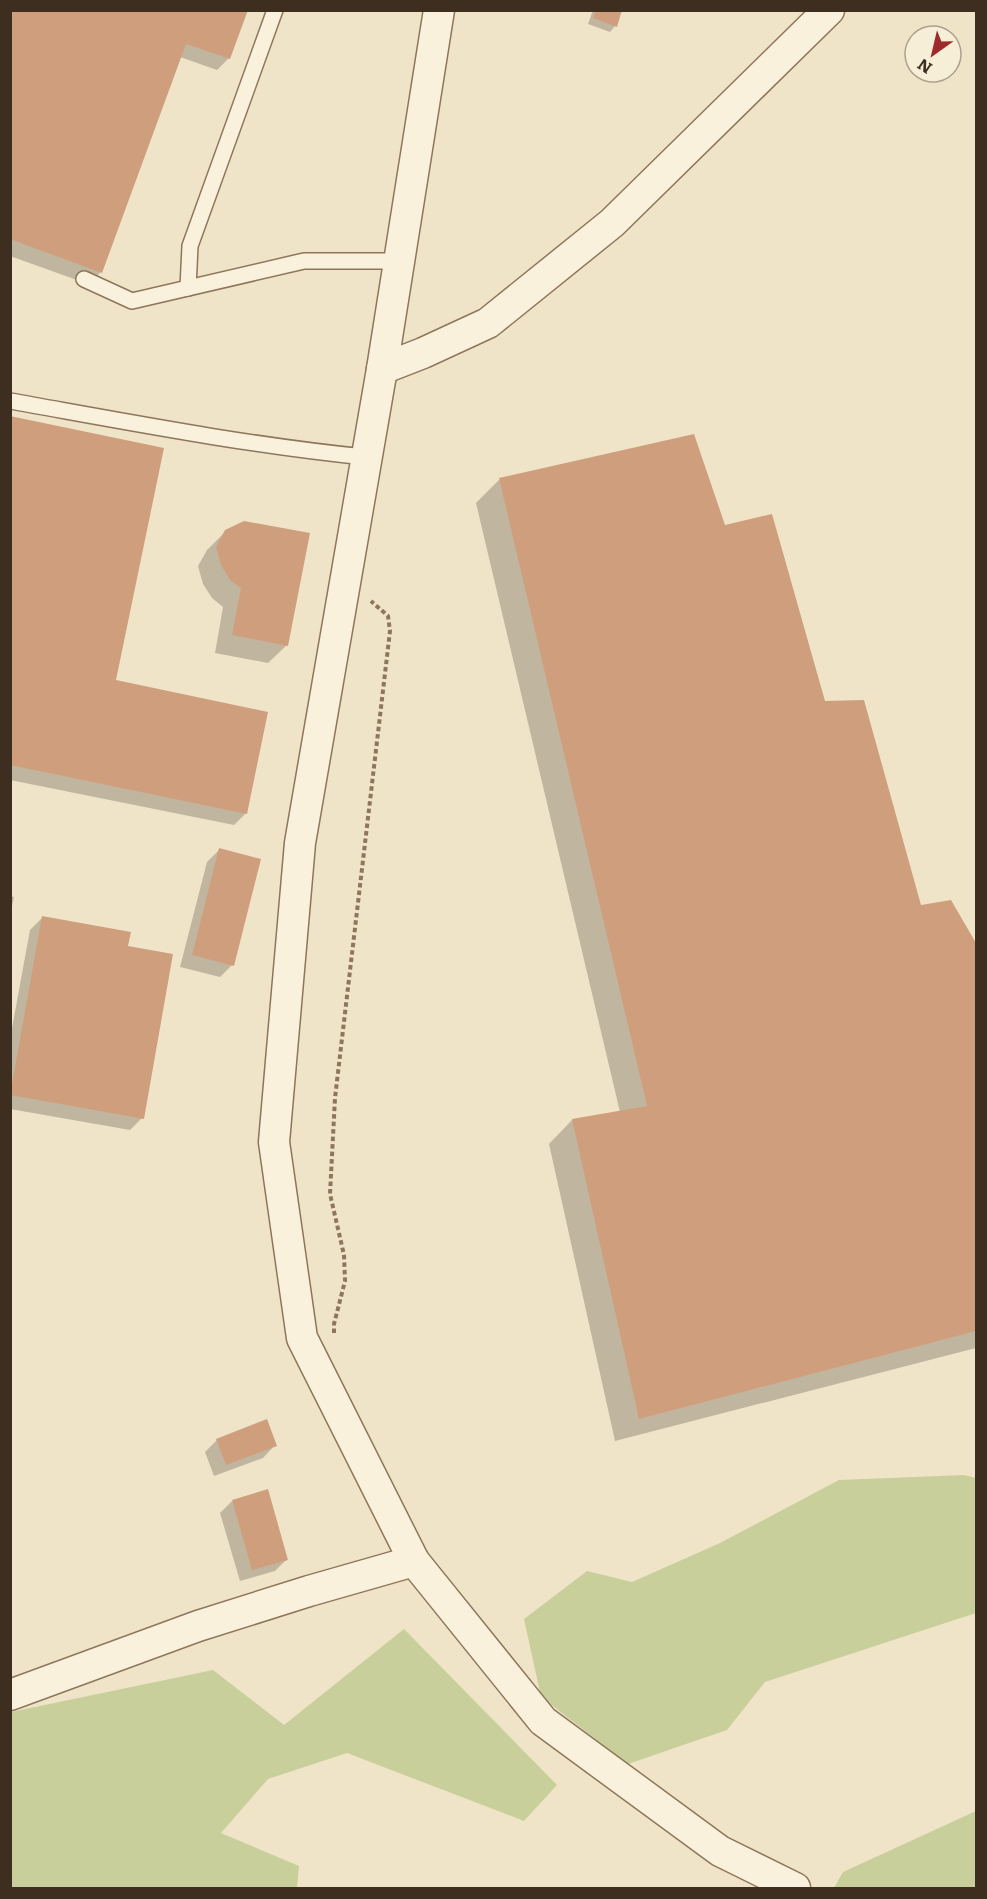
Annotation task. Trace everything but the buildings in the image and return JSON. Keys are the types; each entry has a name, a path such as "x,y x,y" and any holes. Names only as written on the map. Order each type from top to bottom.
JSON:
{"street":[{"path":"440,10 382,369 300,843 274,1142 302,1338 414,1561 543,1721 720,1851 795,1888"},
{"path":"382,369 488,323 612,223 829,10"},
{"path":"10,1695 198,1626 414,1561"}],"lane":[{"path":"188,288 190,246 275,10"},
{"path":"84,279 132,301 304,261 399,261"},
{"path":"10,402 277,446 365,457"}],"path":[{"path":"335,1344 334,1324 345,1281 344,1255 330,1194 335,1098 390,631 388,616 367,597"}],"green space":[{"path":"964,1475 976,1478 976,1613 765,1682 727,1730 628,1764 541,1697 524,1619 587,1571 632,1582 720,1543 839,1480"},
{"path":"404,1629 557,1785 524,1821 347,1753 268,1779 221,1833 299,1866 297,1888 11,1888 11,1712 213,1670 284,1725"},
{"path":"976,1811 976,1888 834,1888 843,1872"}]}
